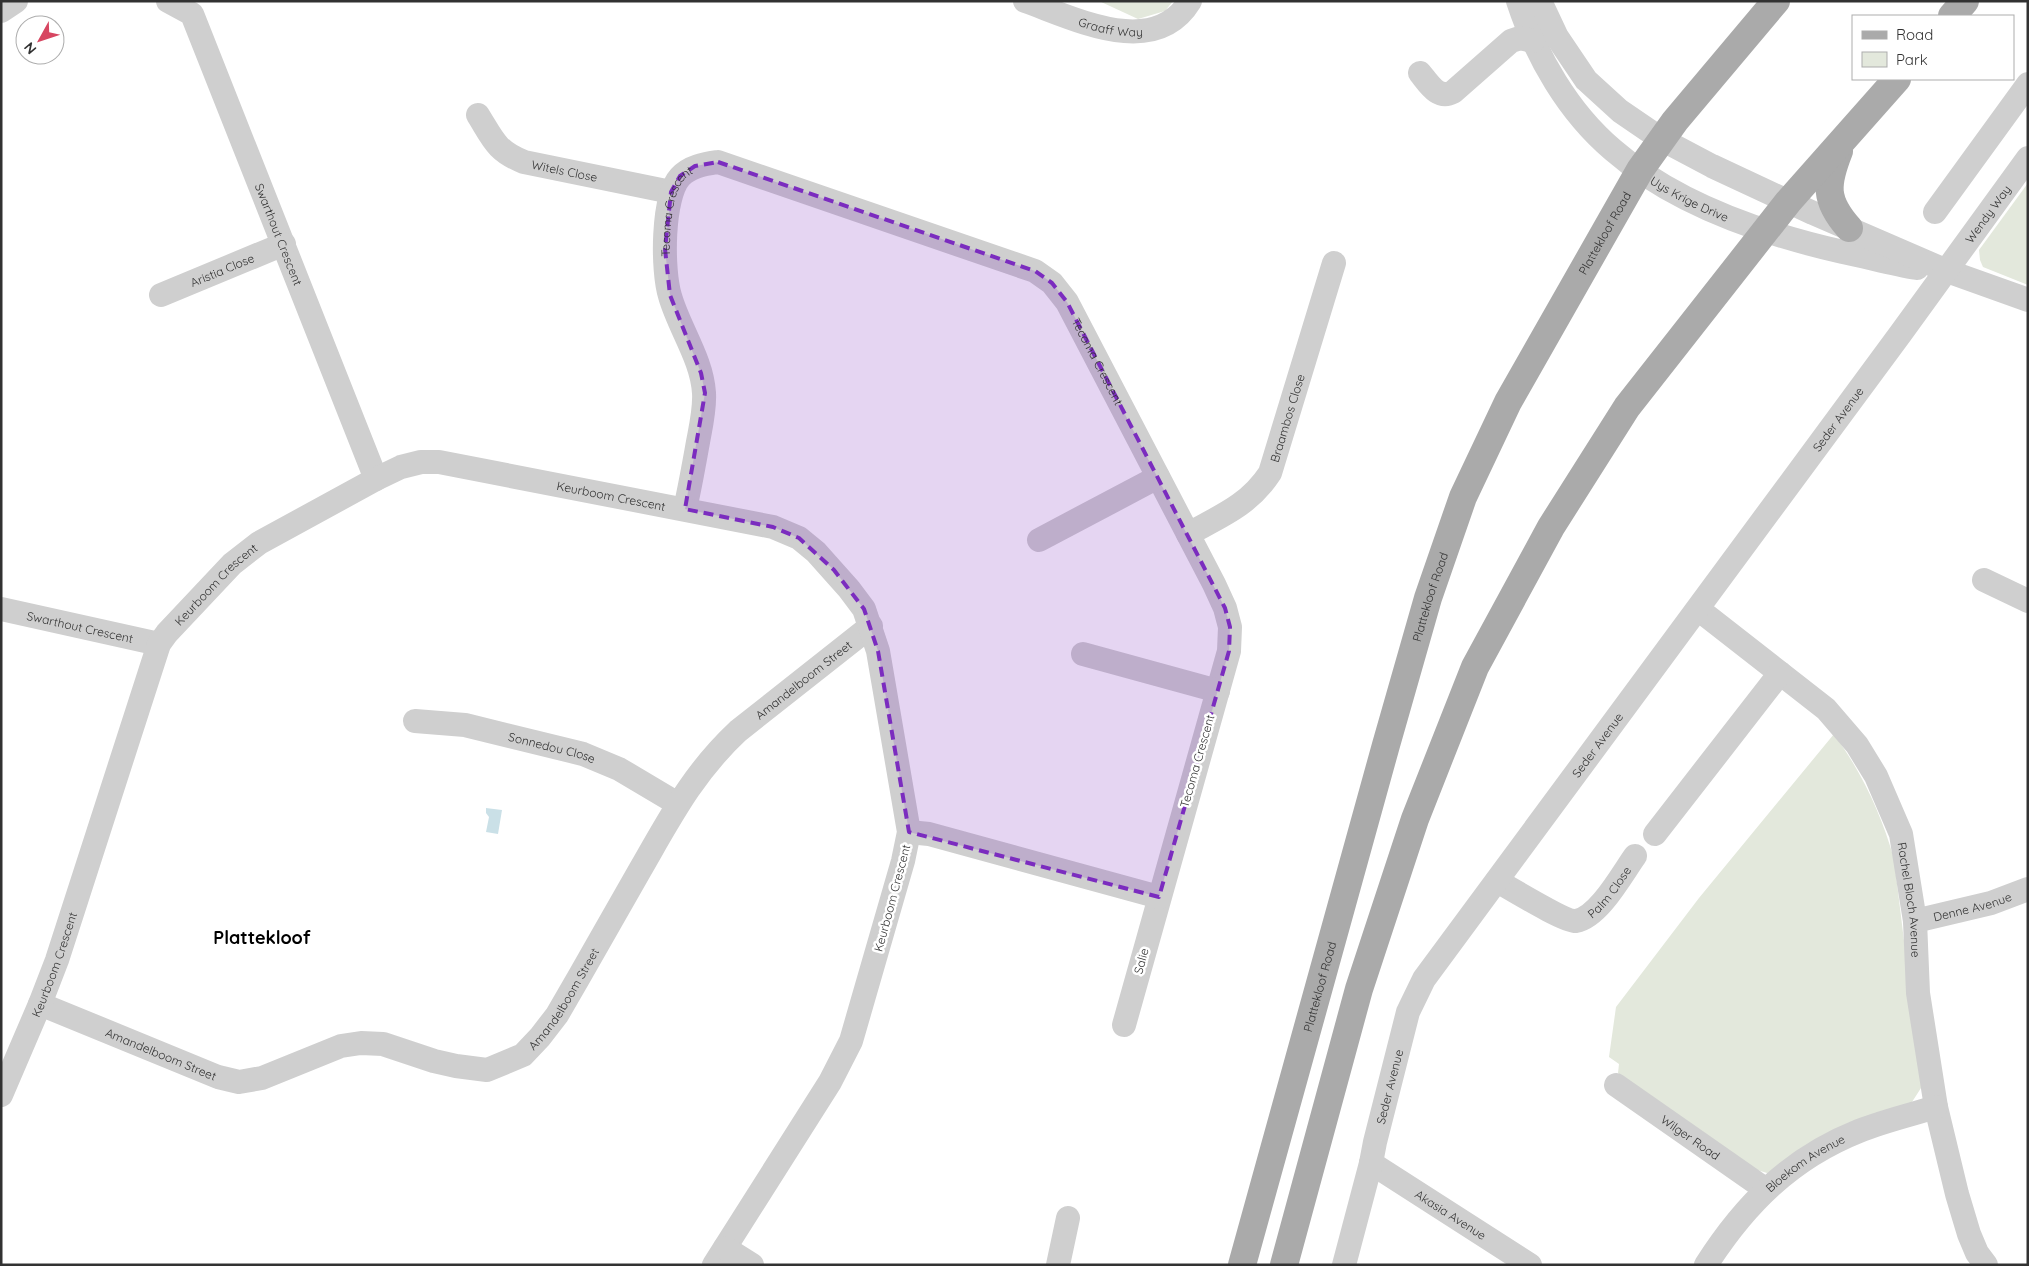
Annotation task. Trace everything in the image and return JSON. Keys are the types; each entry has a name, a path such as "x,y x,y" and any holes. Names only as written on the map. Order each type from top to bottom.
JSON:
{"main road":[{"name":"Plattekloof Road","path":"1242,1265 1428,598 1463,497 1508,402 1640,170 1661,139 1776,1"},
{"path":"1953,15 1965,1"},
{"path":"1284,1265 1359,989 1414,819 1475,667 1551,527 1627,407 1788,202 1896,80"},
{"path":"1842,142 1830,176 1828,193 1834,209 1849,228"}],"street":[{"path":"1,11 16,1"},
{"name":"Swarthout Crescent","path":"168,1 196,8 284,244 376,479"},
{"name":"Graaff Way","path":"1025,1 1112,30 1137,32 1152,30 1168,23 1178,16 1190,1"},
{"name":"Uys Krige Drive","path":"1518,1 1533,41 1557,84 1580,114 1612,150 1640,170 1709,209 1766,232 1797,242 1892,264 1947,271"},
{"name":"Uys Krige Drive","path":"1540,1 1557,38 1586,80 1620,111 1661,139 1712,166 1788,202 1947,271 2028,300"},
{"path":"1420,73 1436,92 1448,95 1511,41 1520,38 1533,41"},
{"path":"1935,212 2028,84"},
{"name":"Witels Close","path":"478,115 496,144 508,155 524,162 671,192"},
{"name":"Wendy Way","path":"1947,271 2028,158"},
{"name":"Tecoma Crescent","path":"685,510 705,393 701,373 670,296 666,274 665,249 671,192 680,176 696,166 718,162 1035,271 1052,282 1067,302 1188,534 1224,608 1230,627 1229,651 1159,897"},
{"name":"Aristia Close","path":"161,295 284,244"},
{"name":"Braambos Close","path":"1188,534 1248,500 1270,473 1334,263"},
{"name":"Seder Avenue","path":"1344,1265 1408,1012 1424,979 1947,271"},
{"name":"Keurboom Crescent","path":"1,1095 57,960 159,644 167,633 232,564 259,543 376,479 402,467 421,462 439,462 773,527 799,538 816,552 849,588 864,609 878,651 909,832 904,861 851,1041 830,1082 719,1256"},
{"path":"1039,540 1158,477"},
{"path":"1984,580 2028,601"},
{"name":"Swarthout Crescent","path":"1,609 159,644"},
{"name":"Rachel Bloch Avenue","path":"1698,609 1826,708 1856,744 1876,776 1901,834 1915,921 1918,993 1936,1108 1969,1234 1977,1253 1986,1265"},
{"name":"Amandelboom Street","path":"40,1004 218,1077 239,1082 262,1078 341,1046 361,1043 383,1044 441,1063 487,1070 523,1056 557,1015 678,804 702,769 718,750 745,726 870,626"},
{"path":"1083,654 1218,691"},
{"path":"1655,834 1780,673"},
{"name":"Sonnedou Close","path":"415,721 465,726 583,754 619,770 678,804"},
{"path":"909,832 930,834 1159,897"},
{"name":"Palm Close","path":"1497,881 1562,917 1575,921 1588,917 1598,908 1635,856"},
{"name":"Denne Avenue","path":"1915,921 1991,903 2028,889"},
{"name":"Salie","path":"1124,1025 1159,897"},
{"name":"Wilger Road","path":"1616,1085 1765,1189"},
{"name":"Bloekom Avenue","path":"1706,1265 1726,1234 1765,1189 1816,1152 1860,1130 1936,1108"},
{"name":"Akasia Avenue","path":"1371,1163 1530,1265"},
{"path":"1058,1265 1068,1218"},
{"path":"719,1256 752,1265"}],"highlighted area":[{"path":"718,162 1035,271 1052,283 1067,302 1225,608 1230,627 1229,651 1159,897 909,832 878,651 864,609 834,570 799,538 773,527 685,509 705,393 701,373 670,295 665,249 671,192 680,176 695,166"}],"green space":[{"path":"1099,1 1173,1 1165,11 1138,19"},
{"path":"2028,183 2028,285 1983,267 1979,250"},
{"path":"1834,734 1870,794 1894,859 1921,1088 1912,1102 1773,1172 1767,1173 1754,1169 1618,1073 1619,1064 1609,1057 1616,1007 1699,898"}],"water":[{"path":"486,808 502,810 498,834 486,832 489,817 486,813"}],"district":[{"name":"Plattekloof","path":"262,937"}]}
